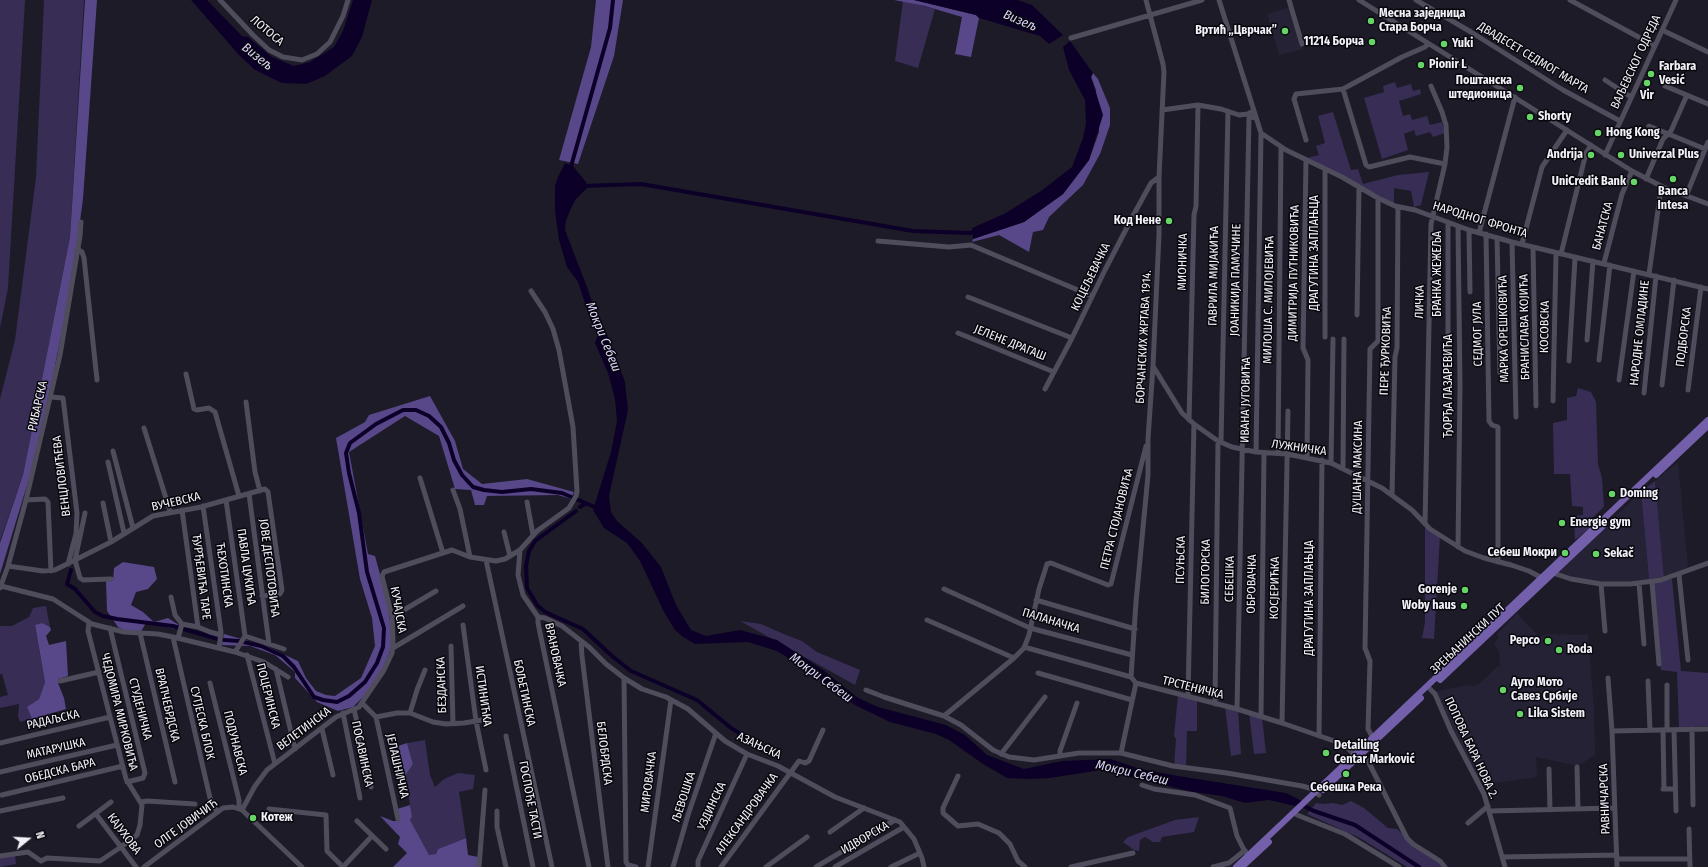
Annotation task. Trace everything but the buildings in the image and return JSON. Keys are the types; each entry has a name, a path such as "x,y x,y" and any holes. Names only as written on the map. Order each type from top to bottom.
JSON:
{"main road":[{"name":"ЗРЕЊАНИНСКИ ПУТ","path":"1317,793 1362,754 1542,578 1708,420"},
{"name":"ЗРЕЊАНИНСКИ ПУТ","path":"1236,867 1246,853 1301,809 1354,754 1429,688 1708,426"},
{"name":"ЗРЕЊАНИНСКИ ПУТ","path":"1242,867 1297,815 1301,809"}],"street":[{"name":"ЛОТОСА","path":"220,0 269,50 283,57 302,60 317,54 330,42 343,16 348,0"},
{"name":"БОРЧАНСКИХ ЖРТАВА 1914.","path":"1131,677 1148,475 1148,439 1159,235 1159,177 1164,68 1146,0"},
{"path":"1071,38 1202,0"},
{"name":"ИВАНА ЈУГОВИЋА","path":"1219,0 1253,111 1261,132 1256,452"},
{"path":"1289,0 1302,44"},
{"path":"1359,0 1632,171 1646,179 1708,204"},
{"name":"ДВАДЕСЕТ СЕДМОГ МАРТА","path":"1416,0 1471,32 1563,90 1620,121"},
{"path":"1570,0 1655,46"},
{"name":"ВАЉЕВСКОГ ОДРЕДА","path":"1605,155 1676,0"},
{"path":"1662,30 1708,52"},
{"path":"1306,140 1294,99 1296,94 1343,89 1425,47 1428,44"},
{"path":"1604,80 1631,96"},
{"name":"ЛИЧКА","path":"1425,524 1430,224 1445,164 1447,147 1446,125 1441,107 1431,86"},
{"path":"1666,86 1708,104"},
{"path":"1343,89 1366,165 1372,167 1410,157 1445,164"},
{"path":"1646,179 1663,139 1669,134 1686,95"},
{"path":"1479,233 1515,97"},
{"path":"1162,110 1198,105 1228,111 1239,115 1256,117"},
{"name":"МИОНИЧКА","path":"1189,420 1198,105"},
{"name":"ГАВРИЛА МИЈАКИЋА","path":"1219,441 1228,111"},
{"path":"1249,116 1253,111"},
{"name":"ЈОАНИКИЈА ПАМУЧИНЕ","path":"1242,449 1249,116"},
{"path":"1649,126 1705,149"},
{"path":"1522,244 1542,167 1567,130"},
{"name":"НАРОДНОГ ФРОНТА","path":"1261,132 1281,147 1398,207 1415,210 1469,230 1512,242 1708,289"},
{"path":"1686,196 1708,142"},
{"name":"КОСОВСКА","path":"1553,401 1558,254 1586,153 1591,145"},
{"name":"МИЛОША С. МИЛОЈЕВИЋА","path":"1278,453 1281,147"},
{"name":"ДИМИТРИЈА ПУТНИКОВИЋА","path":"1306,160 1303,348 1308,360 1307,457"},
{"name":"ДРАГУТИНА ЗАПЛАЊЦА","path":"1325,169 1325,337"},
{"name":"БАНАТСКА","path":"1604,263 1622,194 1632,171"},
{"name":"КОЦЕЉЕВАЧКА","path":"1045,389 1134,214 1151,183 1159,177"},
{"name":"НАРОДНЕ ОМЛАДИНЕ","path":"1649,274 1660,196 1663,186"},
{"path":"1358,315 1359,187"},
{"name":"ДУШАНА МАКСИНА","path":"1372,738 1368,729 1370,661 1365,650 1370,349 1378,341 1378,198"},
{"name":"ПЕРЕ ЂУРКОВИЋА","path":"1392,495 1395,357 1397,348 1398,207"},
{"name":"РИБАРСКА","path":"1,587 26,500 60,355 78,249 81,222"},
{"name":"БРАНКА ЖЕЖЕЉА","path":"1448,222 1448,374"},
{"name":"ЂОРЂА ЛАЗАРЕВИЋА","path":"1458,226 1460,386 1458,547"},
{"path":"1469,230 1470,292"},
{"name":"СЕДМОГ ЈУЛА","path":"1486,234 1489,422 1498,427 1498,562"},
{"path":"1497,238 1500,373"},
{"path":"878,241 950,247 971,245 1092,296"},
{"name":"МАРКА ОРЕШКОВИЋА","path":"1512,242 1516,416"},
{"name":"БРАНИСЛАВА КОЈИЋА","path":"1534,247 1536,406"},
{"name":"РИБАРСКА","path":"78,249 82,252 84,258 97,380"},
{"path":"1569,361 1575,258"},
{"path":"1587,340 1593,261"},
{"name":"БАНАТСКА","path":"1599,360 1610,265"},
{"path":"1619,380 1634,271"},
{"name":"НАРОДНЕ ОМЛАДИНЕ","path":"1644,393 1656,276"},
{"path":"1662,385 1674,280"},
{"name":"ПОДБОРСКА","path":"1688,390 1701,287"},
{"path":"486,560 499,561 520,550 533,535 565,512 576,496 577,490 573,427 559,350 553,329 545,312 531,291"},
{"path":"968,297 1072,338"},
{"name":"ЈЕЛЕНЕ ДРАГАШ","path":"958,333 1054,372"},
{"path":"1331,463 1333,339"},
{"path":"1343,468 1344,339"},
{"name":"ЛУЖНИЧКА","path":"1153,366 1178,407 1189,420 1219,441 1256,452 1287,454 1322,460 1343,468 1368,479 1392,495 1412,510 1425,524 1440,536 1458,547 1474,555 1498,562 1512,564 1534,572 1542,578"},
{"path":"186,374 194,409 209,408 215,412 239,496"},
{"name":"ВЕНЦЛОВИЋЕВА","path":"50,397 63,398 77,513 76,534 68,564"},
{"path":"246,402 255,472 260,491"},
{"name":"КОСЈЕРИЋКА","path":"1282,723 1288,411"},
{"name":"ПСУЊСКА","path":"1188,697 1194,424"},
{"path":"144,428 170,511"},
{"name":"ПЕТРА СТОЈАНОВИЋА","path":"944,716 1014,658 1024,647 1045,565 1049,563 1110,584 1148,439"},
{"name":"БИЛОГОРСКА","path":"1214,704 1219,441"},
{"name":"СЕБЕШКА","path":"1238,709 1242,449"},
{"path":"113,451 133,528"},
{"name":"ОБРОВАЧКА","path":"1261,716 1264,453"},
{"name":"ДРАГУТИНА ЗАПЛАЊЦА","path":"1319,736 1322,460"},
{"path":"108,462 124,533"},
{"path":"420,478 443,553"},
{"name":"ВУЧЕВСКА","path":"8,566 51,571 111,542 153,516 170,511 203,506 267,490 282,590 280,594 262,596"},
{"path":"453,490 460,508 470,556"},
{"name":"ЈОВЕ ДЕСПОТОВИЋА","path":"249,494 269,644"},
{"path":"26,500 45,499 48,502 51,571"},
{"name":"ПАВЛА ЦУКИЋА","path":"226,500 245,636"},
{"path":"527,502 533,535"},
{"path":"103,503 111,542"},
{"name":"ЋЕХОТИНСКА","path":"203,506 221,635 219,648"},
{"name":"ЂУРЂЕВИЋА ТАРЕ","path":"171,597 176,618 181,627 198,627 182,510"},
{"path":"85,513 75,560 81,579 112,579"},
{"path":"504,532 510,556"},
{"name":"КУЧАЈСКА","path":"362,703 384,670 393,648 392,617 382,576 384,572 454,550 486,560"},
{"name":"ВРАНОВАЧКА","path":"520,550 518,566 521,590 538,617 589,867"},
{"name":"БОЉЕТИНСКА","path":"486,560 552,867"},
{"path":"1553,573 1571,579 1601,584 1639,583 1652,582 1679,575 1708,563"},
{"path":"1679,575 1688,660"},
{"path":"1652,582 1659,664"},
{"path":"1639,583 1644,644"},
{"path":"1601,584 1605,631"},
{"path":"1,587 53,598 89,622 124,632 158,634 247,655 264,662 288,677"},
{"name":"ПАЛАНАЧКА","path":"944,589 1030,628 1132,655"},
{"path":"392,617 436,591"},
{"path":"1036,600 1135,629"},
{"path":"393,648 463,606"},
{"name":"АЗАЊСКА","path":"538,617 545,618 562,626 582,641 624,678 642,688 671,700 694,713 725,741 747,754 790,772 835,797 895,820 904,827 914,839 924,867"},
{"path":"928,620 1014,658"},
{"name":"ЧЕДОМИРА МИРКОВИЋА","path":"89,622 88,631 127,782 141,802"},
{"name":"ИСТИНИЋКА","path":"463,625 476,721 486,770"},
{"path":"176,638 181,627"},
{"path":"198,627 221,635"},
{"name":"СТУДЕНИЧКА","path":"110,628 145,773 143,778 127,782"},
{"name":"ВРАПЧЕБРДСКА","path":"140,633 175,782"},
{"path":"235,652 245,636 284,649"},
{"name":"СУТЈЕСКА БЛОК","path":"176,638 209,793 212,805 218,812"},
{"name":"БЕЛОБРДСКА","path":"582,641 582,656 608,867"},
{"name":"БЕЗДАНСКА","path":"451,646 453,724"},
{"path":"1024,647 1131,677 1136,683 1121,753"},
{"name":"ПОЦЕРИНСКА","path":"247,655 276,764"},
{"path":"276,669 295,749"},
{"path":"410,713 425,670"},
{"path":"60,682 99,672"},
{"path":"1038,672 1132,700"},
{"path":"624,678 626,862 628,865 636,867"},
{"name":"РАВНИЧАРСКА","path":"1608,678 1612,731 1617,867"},
{"path":"1648,681 1650,730"},
{"name":"ПОДУНАВСКА","path":"210,683 240,809"},
{"name":"ТРСТЕНИЧКА","path":"1136,683 1261,716 1343,744 1354,754"},
{"path":"1667,685 1663,789 1675,789"},
{"name":"ПОПОВА БАРА НОВА 2.","path":"1429,688 1434,694 1481,789 1505,867"},
{"path":"866,690 884,698 944,716 961,725 993,750 1014,758 1034,760 1088,752 1121,753 1173,766 1227,773 1312,788 1317,793"},
{"path":"1001,754 1045,697"},
{"name":"МИРОВАЧКА","path":"648,867 671,700"},
{"path":"362,703 376,717 397,713 410,713 433,722 453,724 488,719"},
{"name":"ВЕЛЕТИНСКА","path":"240,809 263,774 343,713 359,707 362,703"},
{"path":"1060,756 1060,751 1076,703"},
{"path":"354,709 371,787"},
{"name":"ПОСАВИНСКА","path":"343,713 360,798"},
{"name":"РАДАЉСКА","path":"0,743 110,717"},
{"name":"ЈЕЛАШНИЧКА","path":"376,717 398,819"},
{"path":"322,729 333,775"},
{"path":"1692,729 1693,805"},
{"path":"1612,731 1708,729"},
{"path":"790,772 798,761 805,763 809,761 823,730"},
{"path":"1674,730 1676,811"},
{"name":"ЉЕВОШКА","path":"673,867 688,815 716,733"},
{"name":"ГОСПОЂЕ ТАСТИ","path":"506,736 533,867"},
{"name":"МАТАРУШКА","path":"0,772 117,745"},
{"name":"УЗДИНСКА","path":"698,867 698,861 747,754"},
{"path":"1362,754 1368,762 1407,838 1440,861 1445,867"},
{"name":"ОБЕДСКА БАРА","path":"2,795 123,766"},
{"path":"1577,767 1578,809"},
{"path":"1549,769 1550,810"},
{"name":"АЛЕКСАНДРОВАЧКА","path":"721,867 790,772"},
{"path":"958,776 943,808 943,812 958,826 978,824 999,833 1007,841 1018,861 1025,867"},
{"path":"1142,785 1154,790 1195,795 1230,808 1234,829 1246,853 1229,863 1213,867"},
{"path":"479,867 485,790"},
{"path":"0,811 64,798"},
{"path":"0,856 28,852 41,864 47,858 100,860 137,835 139,831 142,809 141,802 147,801 195,804"},
{"name":"КАЈУХОВА","path":"79,826 111,802"},
{"name":"ОЛГЕ ЈОВИЧИЋ","path":"144,867 218,812 229,807 240,809"},
{"path":"830,832 864,808"},
{"path":"1468,823 1488,809 1550,810 1615,808"},
{"path":"240,809 302,867"},
{"path":"269,809 326,814 328,817 326,842 327,851 343,867 372,836"},
{"path":"497,811 497,827 506,867"},
{"name":"КАЈУХОВА","path":"96,814 136,867"},
{"path":"1297,815 1345,834 1398,867"},
{"path":"357,820 386,849"},
{"path":"816,867 895,820"},
{"name":"ИДВОРСКА","path":"835,867 904,827"},
{"path":"1689,829 1690,867"},
{"path":"766,867 807,837"},
{"path":"890,867 920,853"},
{"path":"1071,867 1133,853"},
{"path":"1502,857 1617,857 1689,859"}],"shaded area":[{"path":"0,0 25,0 8,288 0,328"},
{"path":"44,0 84,0 70,237 23,475 0,541 0,399 15,340 36,177"},
{"path":"85,0 97,0 83,199 78,236 67,305 54,371 32,469 0,574 0,543 23,475 70,237"},
{"path":"596,0 623,0 614,56 578,164 559,160 591,47"},
{"path":"894,0 914,0 976,15 979,18 971,57 955,54 962,17 925,6"},
{"path":"903,1 935,9 918,68 895,61"},
{"name":"Вртић „Цврчак”","path":"1291,7 1303,49 1279,55 1267,14"},
{"path":"1093,73 1098,79 1110,108 1110,125 1100,154 1083,185 1049,217 1043,230 1033,232 1029,252 999,235 972,242 973,239 1024,222 1063,194 1089,160 1099,132 1096,90 1091,77"},
{"path":"1395,82 1397,88 1411,84 1413,91 1420,89 1421,94 1399,101 1403,116 1410,114 1412,120 1427,116 1430,125 1442,122 1445,133 1433,137 1430,132 1416,136 1414,130 1404,134 1408,150 1382,159 1364,98 1384,92 1383,86"},
{"path":"1333,112 1351,170 1358,169 1363,184 1398,175 1429,172 1421,205 1414,207 1411,191 1394,188 1394,204 1307,158 1319,155 1316,146 1325,143 1318,116"},
{"path":"1578,388 1591,392 1596,402 1598,464 1602,478 1604,507 1590,520 1592,526 1575,540 1574,516 1583,515 1583,507 1572,506 1570,474 1554,474 1553,423 1567,420 1567,398 1576,396"},
{"path":"430,396 455,441 463,469 482,484 527,479 574,492 571,499 558,495 487,496 484,505 475,505 471,490 455,489 439,436 405,416 349,452 368,554 375,556 386,596 391,627 391,648 383,670 371,689 353,707 338,711 317,702 295,678 295,672 275,655 250,646 222,645 224,634 266,646 298,661 306,678 316,691 326,695 335,696 361,678 375,646 372,618 360,579 336,438 365,422 369,415"},
{"path":"1678,462 1688,567 1664,577 1655,481"},
{"path":"1655,481 1664,577 1649,579 1641,492"},
{"path":"1641,492 1649,579 1622,583 1602,583 1560,575 1557,572"},
{"path":"1425,524 1440,536 1434,639 1422,638 1425,622"},
{"path":"123,562 154,567 157,579 148,589 136,592 131,605 143,612 154,622 168,618 179,625 177,629 146,623 140,633 128,632 118,627 107,611 106,581 113,581 114,568"},
{"path":"1672,579 1681,671 1708,673 1708,726 1679,727 1677,672 1661,670 1653,583"},
{"path":"46,606 50,627 42,623 35,626 45,682 39,699 27,707 32,719 20,722 18,717 19,704 0,708 0,697 8,695 2,674 0,674 0,626 12,626 29,617 33,608"},
{"path":"1517,613 1539,637 1547,634 1588,635 1594,708 1595,755 1578,766 1536,757 1537,777 1481,785 1435,692 1467,685 1473,686 1480,683 1497,667 1500,667 1499,651 1494,643 1499,637 1497,634"},
{"path":"740,621 761,624 802,641 817,652 860,670 855,685"},
{"path":"42,623 50,627 51,630 46,636 49,645 66,641 68,676 58,679 58,683 64,698 66,709 32,719 27,707 39,699 45,682 35,625"},
{"path":"1178,695 1197,700 1197,731 1187,731 1186,769 1174,767 1176,739 1174,736"},
{"path":"1225,707 1238,710 1241,754 1231,756"},
{"path":"1249,713 1262,717 1266,753 1254,754"},
{"path":"425,740 430,775 435,787 444,779 458,773 475,775 473,789 459,792 466,838 438,849 436,854 429,856 408,817 412,816 405,776 413,764 407,743"},
{"path":"407,743 413,764 405,776 398,746"},
{"path":"1351,801 1364,808 1388,828 1397,829 1413,844 1445,867 1407,867 1360,838 1307,814 1316,803 1333,803 1342,805"},
{"path":"410,805 412,816 410,820 429,855 436,854 438,849 466,838 468,855 478,857 477,867 393,867 407,853 398,844 400,837 380,816 393,821 400,821 397,809"},
{"path":"1199,817 1194,832 1162,837 1160,842 1153,842 1145,837 1140,840 1139,851 1134,850 1123,842 1128,837 1175,820"},
{"path":"15,854 16,864 0,867 0,857"}],"water":[{"name":"Визељ","path":"191,0 207,0 242,36 248,37 272,57 294,66 310,62 334,47 343,31 353,0 372,0 362,37 352,56 325,76 306,84 282,83 255,70 239,55"},
{"name":"Визељ","path":"914,0 1018,0 1032,5 1063,35 1049,44 1040,36 979,18 976,15"},
{"path":"1070,41 1093,73 1091,77 1103,115 1089,160 1063,194 1024,222 973,239 972,228 1004,214 1041,191 1072,167 1083,138 1086,124 1085,100 1069,70 1063,47"},
{"path":"565,163 573,166 586,182 588,187 576,199 571,208 566,221 565,230 598,320 598,326 593,327 578,282 567,267 559,240 555,211 555,186"},
{"path":"602,334 607,334 625,382 628,410 609,496 611,512 617,521 642,543 661,567 676,605 691,630 706,636 740,630 777,640 823,670 858,698 878,707 946,725 965,735 987,755 1024,769 1062,761 1111,759 1140,769 1286,793 1302,801 1295,806 1269,800 1245,803 1222,796 1193,792 1101,770 1050,778 1007,778 983,764 949,740 936,734 890,722 855,705 834,691 818,677 777,651 748,642 695,644 683,637 675,630 664,612 640,561 627,543 604,528 593,510 611,452 617,421 615,399 608,373 595,343 597,337"}],"waterway":[{"path":"570,170 610,28 613,0"},
{"path":"583,186 641,184 913,231 970,233 977,231"},
{"name":"Мокри Себеш","path":"594,322 602,339"},
{"path":"224,640 239,641 261,646 283,656 294,667 314,697 323,700 337,702 349,696 365,682 377,663 383,647 384,628 367,572 359,513 349,473 346,453 350,443 376,424 403,410 416,410 429,416 441,427 449,443 454,460 462,475 473,487 502,492 531,489 562,493 597,508"},
{"path":"580,507 586,503"},
{"path":"576,511 535,541 529,551 526,566 527,588 537,605 545,612 583,629 612,656 631,671 697,700 731,728 756,743"},
{"path":"71,570 67,584 75,589 95,612 103,616 173,626 218,639"},
{"name":"Мокри Себеш","path":"1300,804 1314,811 1355,825 1419,867"}],"place":[{"name":"Месна заједница Стара Борча","path":"1371,21"},
{"name":"Вртић „Цврчак”","path":"1285,31"},
{"name":"11214 Борча","path":"1372,42"},
{"name":"Yuki","path":"1444,44"},
{"name":"Pionir L","path":"1421,65"},
{"name":"Farbara Vesić","path":"1651,74"},
{"name":"Vir","path":"1647,83"},
{"name":"Поштанска штедионица","path":"1520,88"},
{"name":"Shorty","path":"1530,117"},
{"name":"Hong Kong","path":"1598,133"},
{"name":"Andrija","path":"1591,155"},
{"name":"Univerzal Plus","path":"1621,155"},
{"name":"Banca Intesa","path":"1673,179"},
{"name":"UniCredit Bank","path":"1634,182"},
{"name":"Код Нене","path":"1169,221"},
{"name":"Doming","path":"1612,494"},
{"name":"Energie gym","path":"1562,523"},
{"name":"Себеш Мокри","path":"1565,553"},
{"name":"Sekač","path":"1596,554"},
{"name":"Gorenje","path":"1465,590"},
{"name":"Woby haus","path":"1464,606"},
{"name":"Pepco","path":"1548,641"},
{"name":"Roda","path":"1559,650"},
{"name":"Ауто Мото Савез Србије","path":"1503,690"},
{"name":"Lika Sistem","path":"1520,714"},
{"name":"Detailing Centar Marković","path":"1326,753"},
{"name":"Себешка Река","path":"1346,774"},
{"name":"Котеж","path":"253,818"}]}
